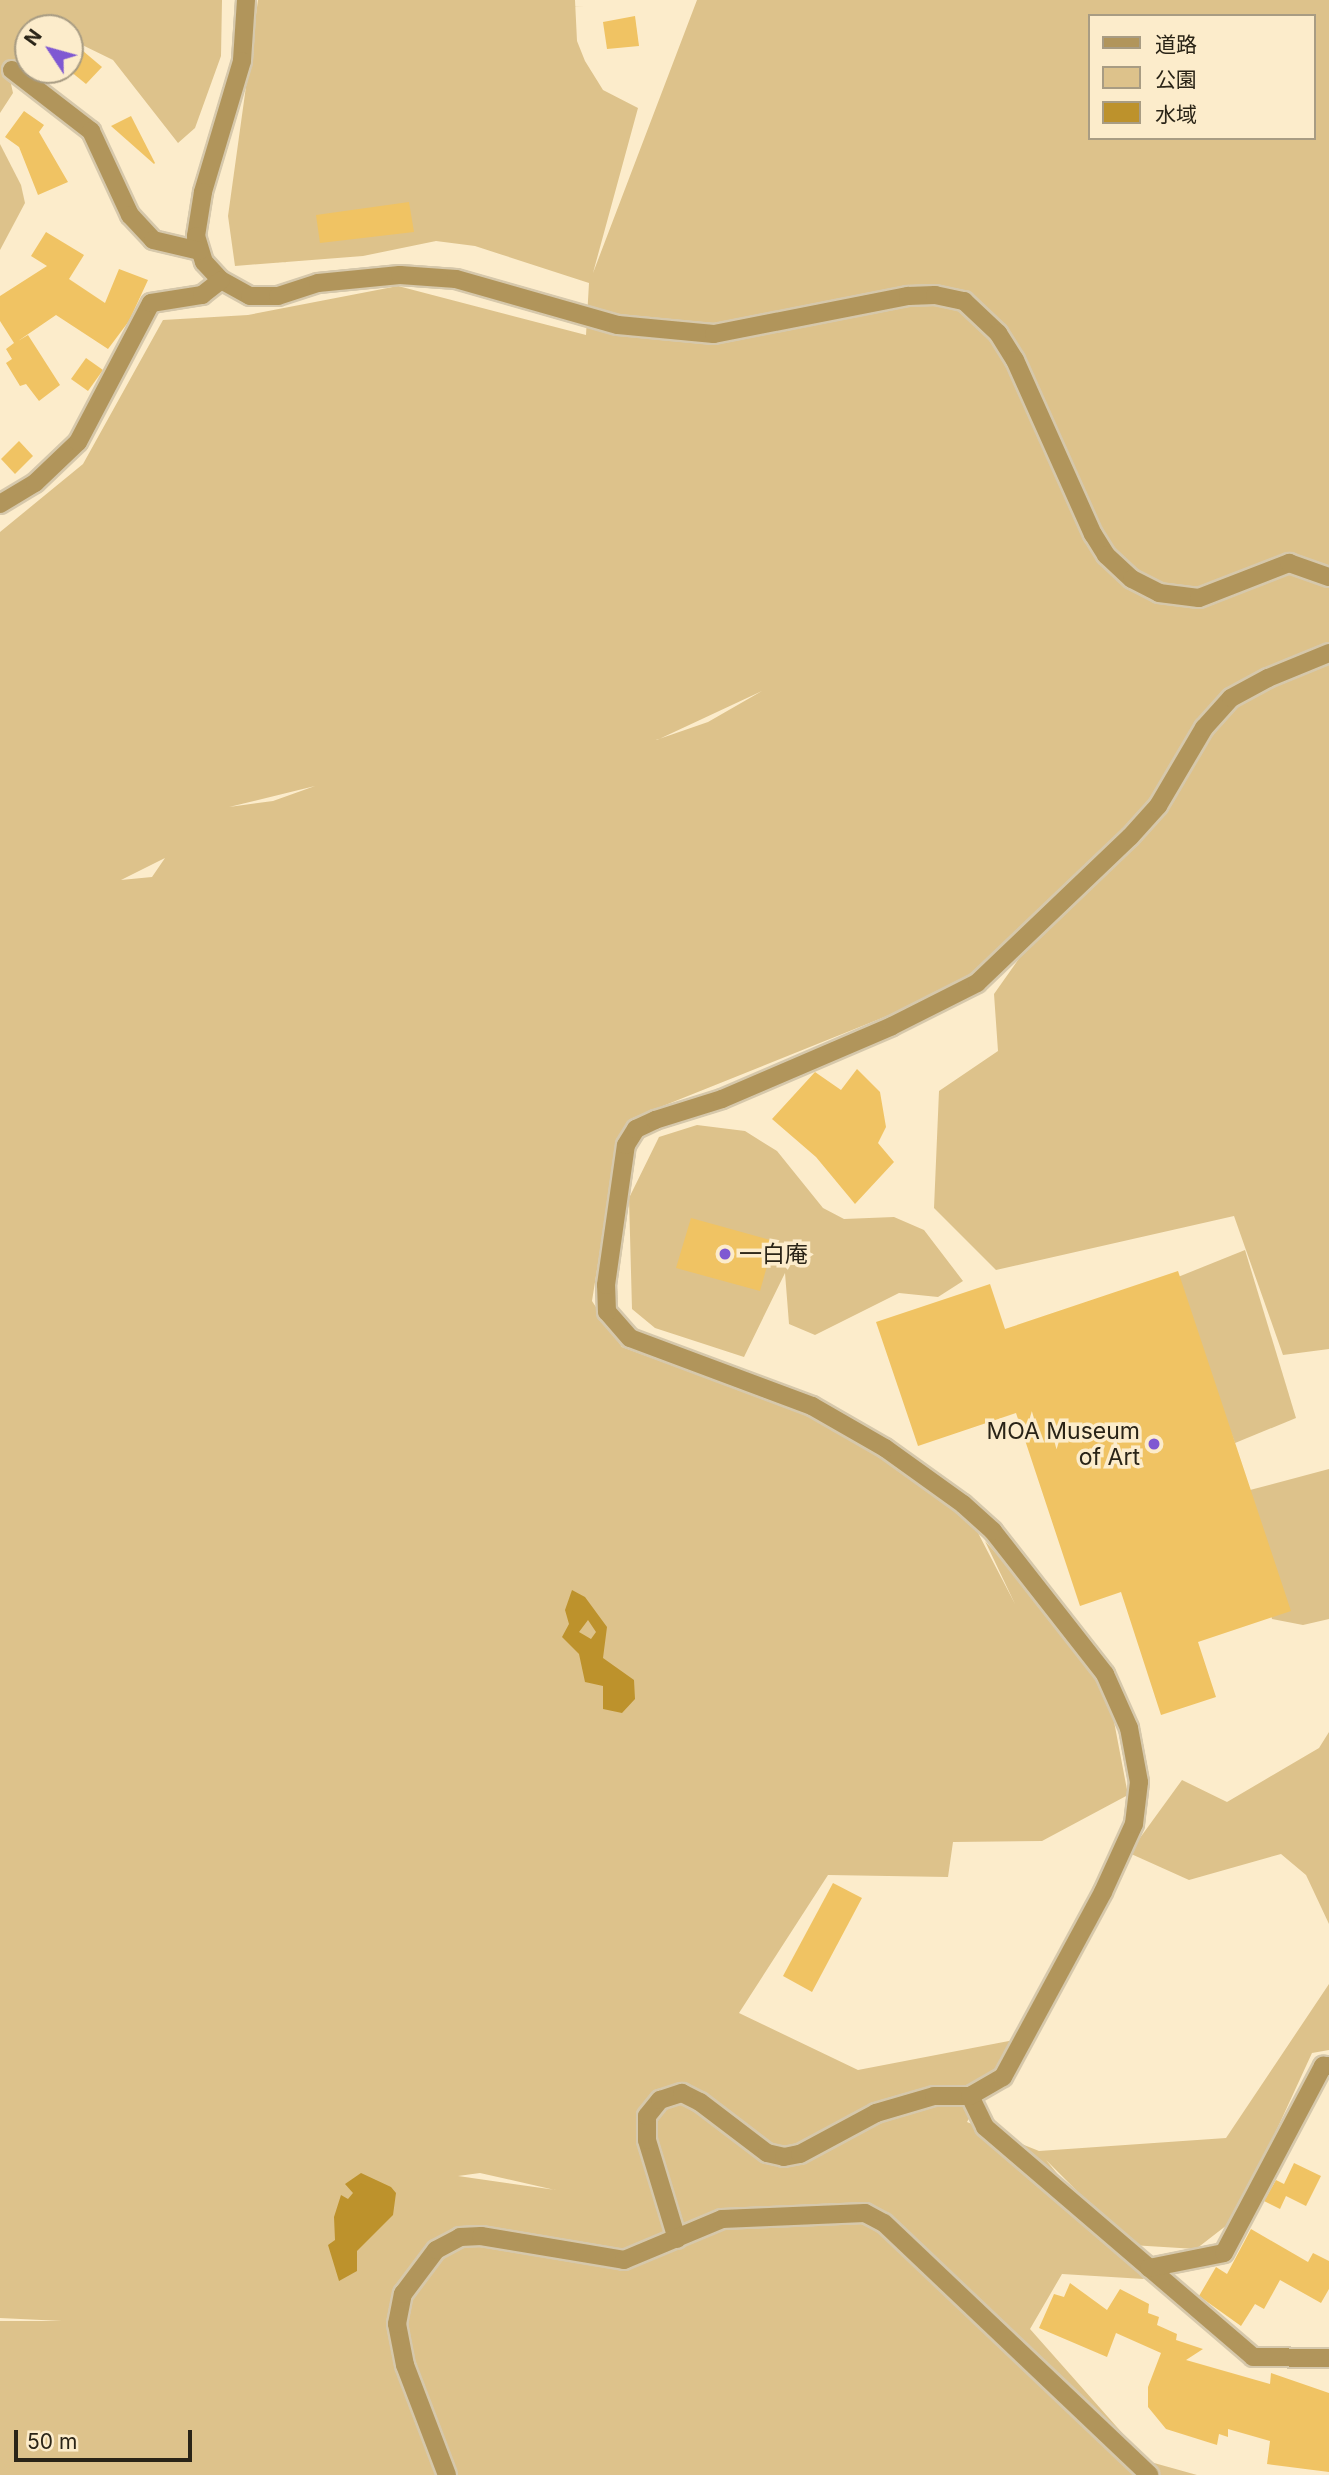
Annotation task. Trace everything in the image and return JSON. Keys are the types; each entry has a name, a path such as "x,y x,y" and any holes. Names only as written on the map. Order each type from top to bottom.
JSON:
{"street":[{"path":"246,0 242,61 203,192 196,236 204,262 221,280 250,296 278,296 318,283 400,275 456,279 618,326 714,334 908,296 935,295 964,301 998,333 1016,360 1093,534 1106,555 1132,579 1159,593 1199,598 1289,563 1329,577"},
{"path":"12,71 91,131 130,215 153,240 200,251"},
{"path":"0,504 35,483 78,442 151,303 202,295 221,280"},
{"path":"677,2239 647,2140 647,2116 660,2100 682,2093 700,2102 767,2153 784,2157 800,2154 876,2113 934,2096 970,2096 1003,2077 1103,1892 1134,1824 1139,1782 1119,1699 1105,1674 993,1531 962,1504 885,1448 812,1406 630,1338 607,1312 606,1285 626,1145 636,1129 654,1120 722,1099 892,1026 977,983 1130,837 1158,806 1204,728 1231,698 1268,678 1329,653"},
{"path":"1149,2268 1213,2259 1232,2245 1323,2066 1329,2066"},
{"path":"970,2096 985,2127 1253,2357 1329,2358"},
{"path":"447,2475 405,2365 397,2324 403,2294 436,2250 460,2237 481,2236 624,2260 722,2220 746,2216 865,2214 884,2223 1150,2475"}],"green space":[{"path":"0,0 222,0 221,56 195,128 178,143 113,60 84,46 84,14 14,14 14,68 9,75 13,93 0,113"},
{"path":"258,0 575,0 577,41 585,61 603,90 638,108 593,273 697,0 1329,0 1329,1349 1283,1355 1234,1216 996,1270 934,1208 939,1091 998,1051 994,994 1058,903 976,973 892,1014 633,1118 618,1138 592,1301 622,1347 833,1424 963,1504 1015,1604 985,1541 1105,1674 1128,1795 1042,1841 953,1842 948,1877 828,1875 739,2013 858,2070 1014,2040 967,2122 1039,2151 1226,2138 1329,1984 1329,2050 1312,2053 1236,2218 1196,2249 1131,2245 1046,2160 1144,2279 1062,2274 1030,2329 1147,2461 1197,2475 0,2475 0,2321 62,2321 0,2318 0,532 83,464 163,320 248,315 398,286 586,335 589,283 475,246 436,241 363,256 235,266 228,216","holes":["762,691 708,722 660,739","315,786 273,801 229,807","165,858 152,877 121,880","480,2173 553,2190 458,2176"]},
{"path":"0,144 21,185 25,203 0,250"},
{"path":"697,1125 745,1131 777,1151 823,1208 844,1219 894,1217 924,1230 963,1281 938,1297 899,1293 815,1335 789,1324 785,1273 744,1357 655,1328 632,1309 629,1198 659,1137"},
{"path":"1245,1250 1296,1418 1235,1443 1173,1279"},
{"path":"1329,1469 1329,1619 1303,1625 1272,1619 1250,1490"},
{"path":"1329,1732 1329,1924 1306,1875 1281,1854 1189,1880 1129,1853 1182,1780 1227,1802 1319,1748"}],"water":[{"path":"572,1590 585,1597 607,1627 603,1658 634,1680 635,1699 622,1713 603,1709 603,1686 585,1682 579,1654 562,1637 569,1624 565,1610","holes":["588,1620 596,1632 591,1639 579,1632"]},
{"path":"361,2173 391,2187 396,2193 393,2215 357,2251 357,2271 339,2281 328,2245 335,2240 334,2217 341,2195 348,2199 353,2193 345,2184"}],"building":[{"path":"635,16 639,46 607,49 603,22"},
{"path":"84,52 102,67 86,84 84,82"},
{"path":"24,111 44,125 39,132 68,182 38,195 19,147 5,137"},
{"path":"131,116 155,163 154,164 111,126"},
{"path":"409,202 414,232 320,243 316,215"},
{"path":"46,232 84,255 69,279 105,303 119,269 148,280 129,321 108,349 56,315 18,341 28,335 60,385 39,401 26,384 20,386 6,363 12,359 6,349 14,343 0,321 0,296 47,266 31,256"},
{"path":"86,358 103,370 88,391 71,379"},
{"path":"19,441 33,456 15,474 1,459"},
{"path":"857,1069 880,1092 886,1127 878,1143 894,1162 855,1204 816,1157 772,1119 815,1072 841,1090"},
{"name":"一白庵","path":"691,1218 774,1241 760,1291 676,1268"},
{"path":"1178,1271 1291,1611 1198,1642 1216,1697 1161,1715 1121,1592 1080,1606 1016,1413 918,1446 876,1322 990,1284 1005,1329"},
{"path":"833,1883 862,1898 812,1992 783,1976"},
{"path":"1294,2163 1321,2176 1306,2206 1286,2196 1280,2209 1264,2201 1276,2180 1284,2184"},
{"path":"1251,2229 1308,2262 1313,2253 1329,2261 1329,2289 1321,2303 1280,2280 1264,2309 1255,2304 1241,2326 1199,2296 1216,2267 1227,2274"},
{"path":"1070,2283 1107,2310 1120,2289 1149,2304 1148,2313 1159,2317 1157,2325 1177,2334 1176,2340 1203,2349 1186,2360 1270,2384 1271,2373 1329,2393 1329,2472 1267,2464 1270,2441 1228,2429 1228,2437 1219,2434 1217,2445 1166,2429 1148,2407 1148,2387 1161,2353 1116,2333 1107,2357 1039,2328 1054,2294 1064,2297"}],"place":[{"name":"一白庵","path":"725,1254"},
{"name":"MOA Museum of Art","path":"1154,1444"}]}
